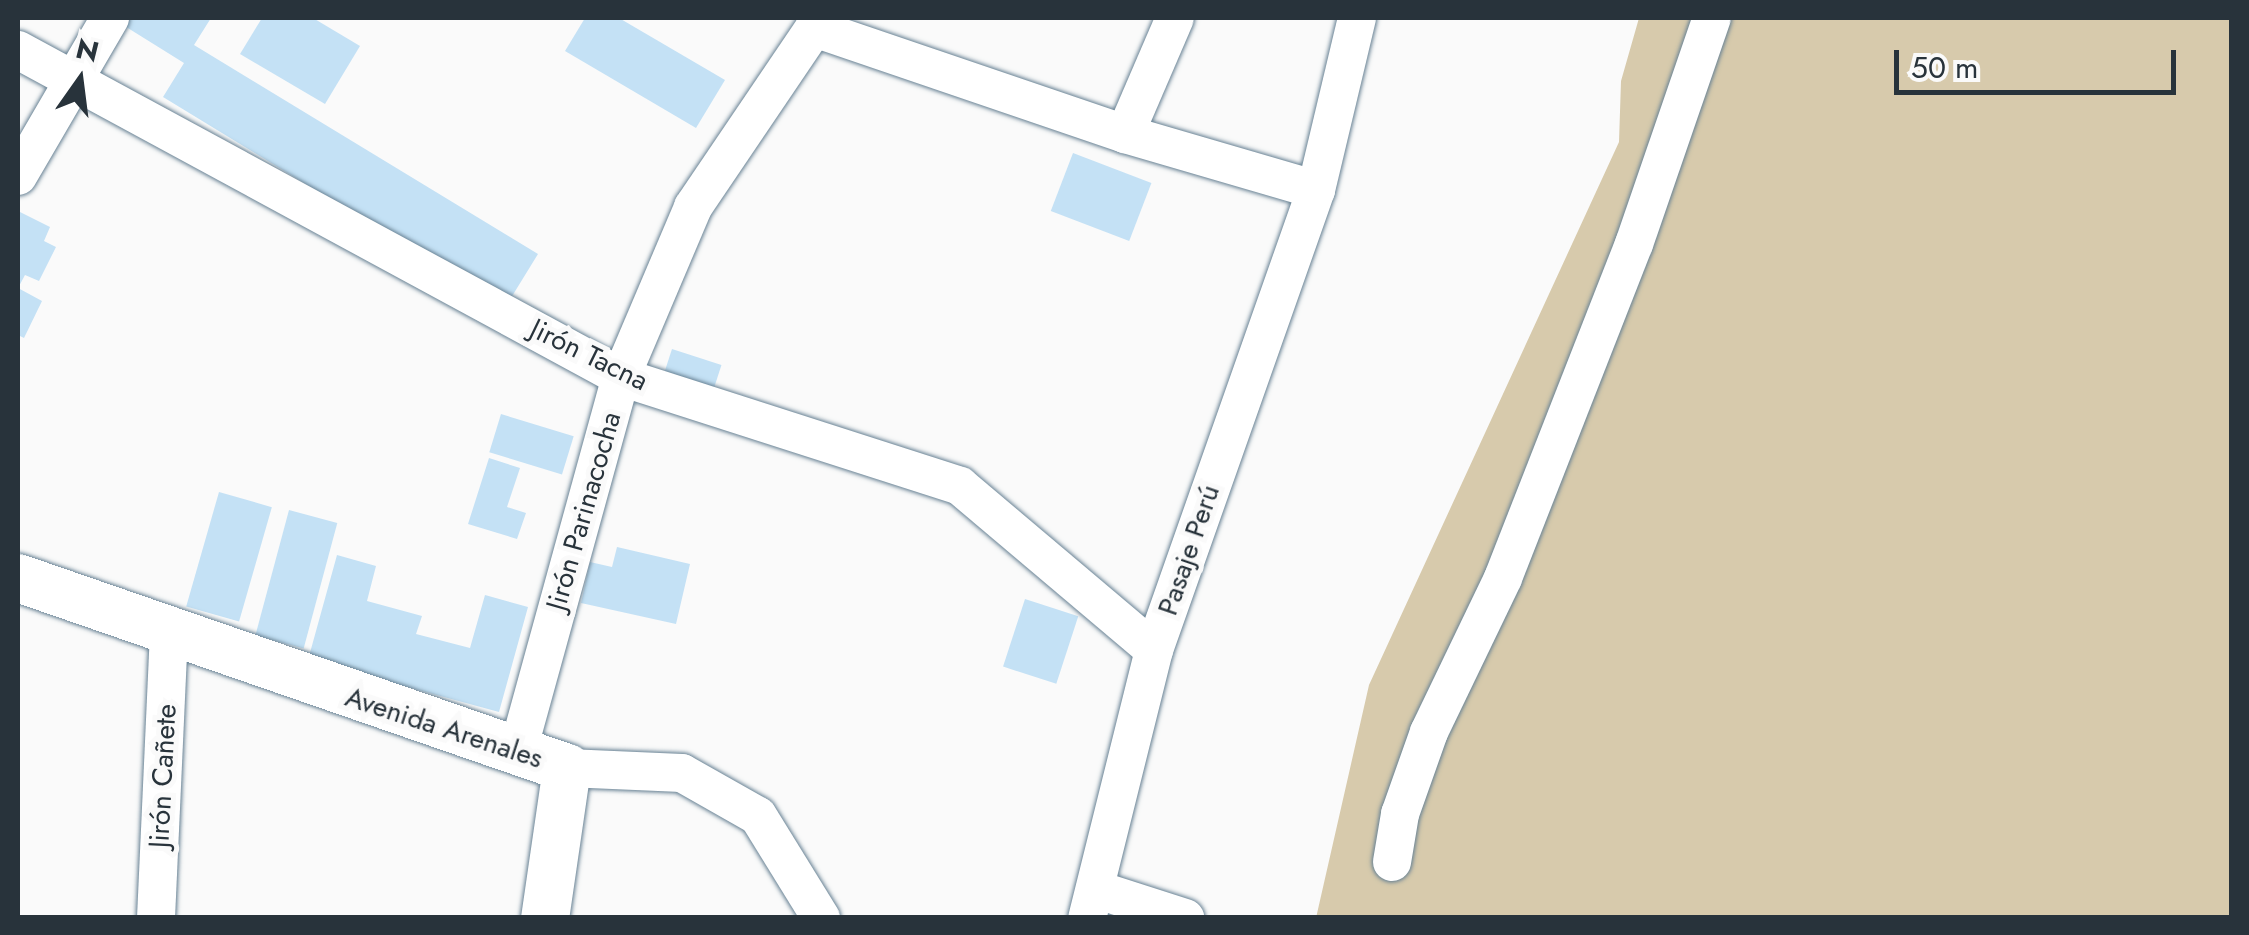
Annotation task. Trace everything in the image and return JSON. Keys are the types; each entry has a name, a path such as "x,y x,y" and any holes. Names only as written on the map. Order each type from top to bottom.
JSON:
{"main road":[{"name":"Avenida Arenales","path":"18,578 169,635 567,768"},
{"path":"545,918 567,768"}],"street":[{"path":"18,176 110,18"},
{"path":"1124,134 1174,18"},
{"name":"Pasaje Perú","path":"1091,904 1154,650 1316,190 1357,18"},
{"path":"1392,862 1400,814 1429,732 1503,578 1634,244 1712,18"},
{"path":"818,23 1124,134 1316,190"},
{"name":"Jirón Parinacocha","path":"517,754 621,377 693,207 818,23"},
{"name":"Jirón Tacna","path":"18,50 621,377 960,486 1154,650"},
{"name":"Jirón Cañete","path":"156,918 169,635"},
{"name":"Avenida Arenales","path":"567,768 682,773 758,816 821,918"},
{"path":"1091,904 1185,918"}],"shaded area":[{"path":"1639,18 2231,18 2231,917 1316,918 1369,685 1619,142 1621,81"}],"building":[{"path":"128,18 211,18 194,45 538,254 506,306 163,97 184,63 123,25"},
{"path":"262,18 313,18 360,46 325,104 240,54"},
{"path":"585,18 619,18 725,80 696,128 565,51"},
{"path":"1073,153 1151,183 1129,241 1051,211"},
{"path":"18,211 50,227 44,241 56,247 39,281 25,275 18,288"},
{"path":"18,288 42,301 24,338 18,335"},
{"path":"672,349 721,365 711,397 661,381"},
{"path":"501,414 574,436 562,474 489,452"},
{"path":"489,458 520,468 507,507 526,513 517,539 468,524"},
{"path":"219,492 272,507 239,622 186,606"},
{"path":"289,510 337,523 304,649 255,636"},
{"path":"617,547 690,564 676,624 581,603 590,562 612,567"},
{"path":"337,555 376,566 367,601 422,616 416,634 470,648 485,595 528,607 499,712 308,660"},
{"path":"1025,599 1078,616 1056,684 1003,667"}]}
